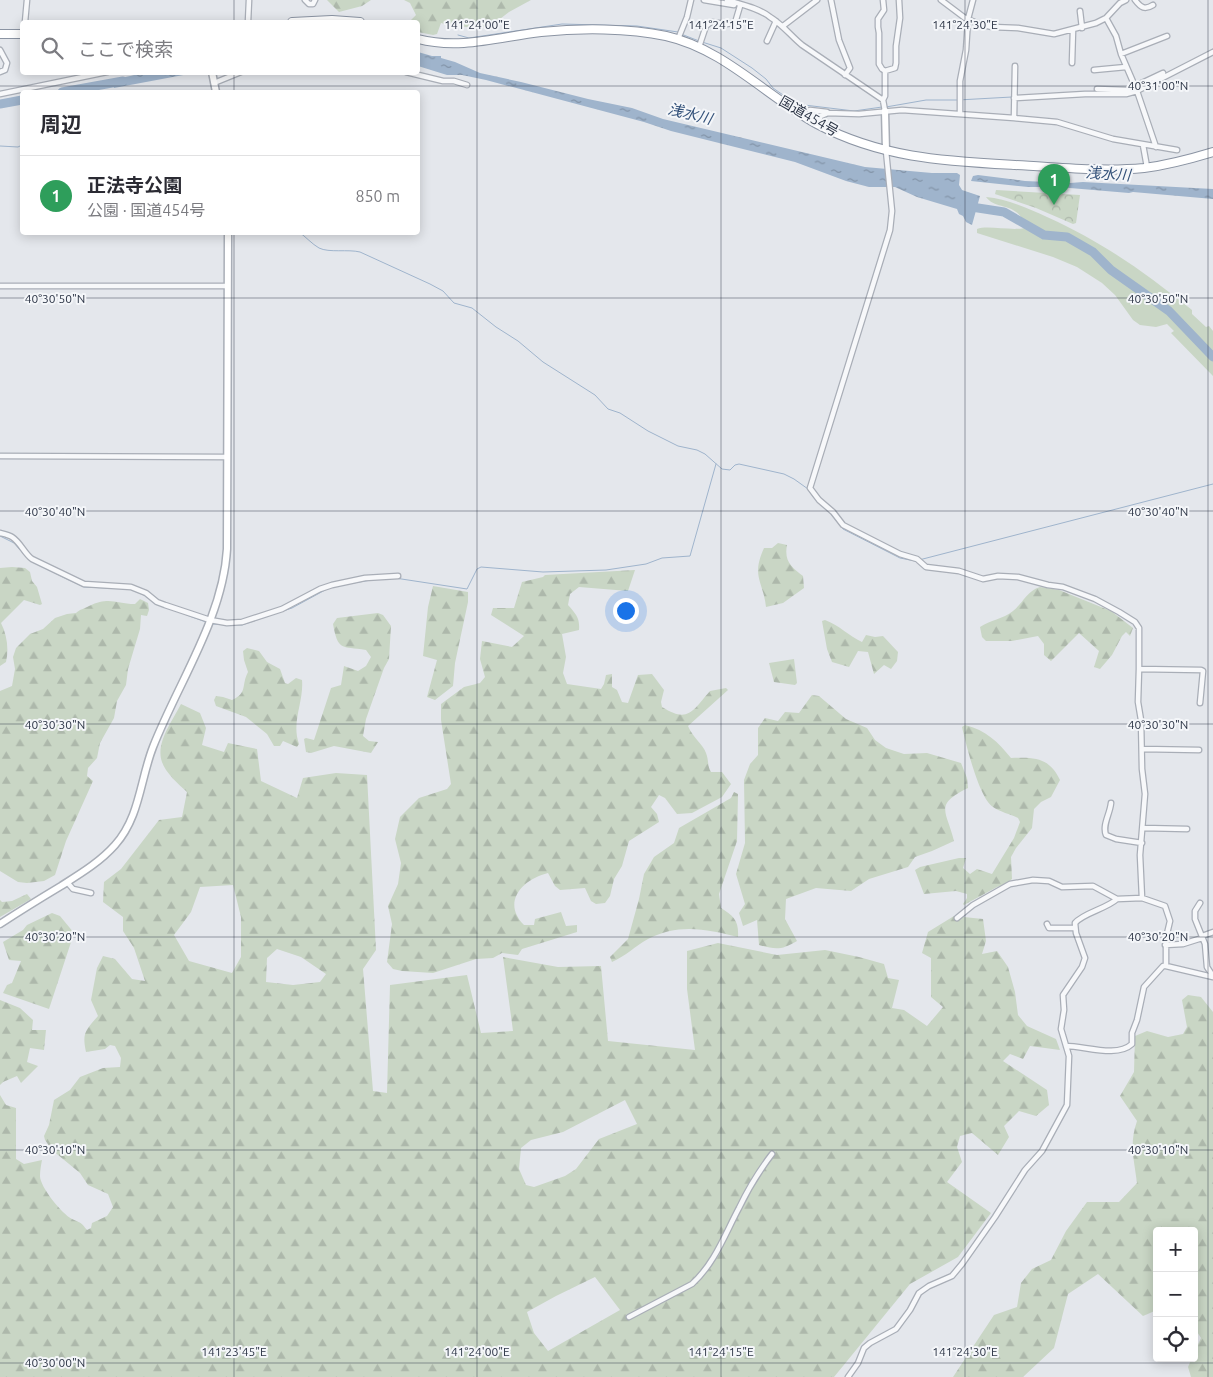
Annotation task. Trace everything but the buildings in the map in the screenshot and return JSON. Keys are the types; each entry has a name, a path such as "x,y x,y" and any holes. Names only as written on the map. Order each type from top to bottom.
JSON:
{"highway":[{"name":"国道454号","path":"420,39 448,44 464,44 542,32 587,30 638,32 678,40 699,47 726,63 816,124 860,143 886,151 925,159 1095,170 1147,167 1213,152"},
{"path":"0,34 20,34"}],"street":[{"path":"25,20 26,0"},
{"path":"248,20 250,0"},
{"path":"305,0 313,4 315,0"},
{"path":"678,40 691,0"},
{"path":"704,0 742,6"},
{"path":"726,0 769,15 802,45 883,100"},
{"path":"783,26 817,0"},
{"path":"830,0 839,40 850,68 845,75"},
{"path":"884,0 884,10 878,19 878,64 886,71"},
{"path":"886,71 895,68 896,63 896,46 900,18 899,0"},
{"path":"941,0 968,19 979,24 1054,34 1082,28 1106,18 1120,1 1126,0"},
{"path":"960,114 960,80 966,50 968,19 973,0"},
{"path":"1135,0 1143,8 1153,5"},
{"path":"699,47 706,26 710,22 734,23 742,6"},
{"path":"1080,11 1082,28"},
{"path":"1106,18 1116,36 1156,147"},
{"path":"766,41 776,21"},
{"path":"1072,63 1073,30"},
{"path":"1121,54 1167,36"},
{"path":"0,50 7,63 5,70 0,72"},
{"path":"1014,98 1126,94 1213,52"},
{"path":"1014,118 1015,66"},
{"path":"1094,70 1126,67"},
{"path":"886,71 885,96 883,100 892,211 890,230 810,488 819,500 834,512 843,525 900,554 917,559 926,567 959,571 983,579 998,576 1018,577 1063,587 1096,599 1134,622 1139,628 1140,669 1138,702 1141,720 1142,770 1145,794 1140,862 1142,898"},
{"path":"1097,89 1136,89 1163,73"},
{"path":"0,94 93,75"},
{"path":"213,78 227,75"},
{"path":"420,75 467,85"},
{"path":"810,110 859,114 902,110 1057,122 1113,139 1177,150"},
{"path":"816,124 821,116 828,112"},
{"path":"1143,145 1147,167"},
{"path":"0,924 102,859 116,844 126,829 136,807 148,761 157,736 210,620 220,593 225,567 228,235"},
{"path":"0,286 227,286"},
{"path":"0,456 227,456"},
{"path":"0,533 12,537 32,559 84,584 131,587 146,593 157,602 210,620 237,623 282,609 320,589 332,585 365,578 398,576"},
{"path":"1140,669 1203,671 1200,703"},
{"path":"1142,749 1199,750"},
{"path":"1110,803 1110,812 1105,827 1106,835 1116,839 1142,843"},
{"path":"1143,828 1187,829"},
{"path":"957,918 973,905 1010,884 1024,880 1049,881 1062,887 1093,886 1118,899 1142,898 1162,904 1167,909 1170,921 1165,945 1166,966"},
{"path":"67,882 73,889 91,893"},
{"path":"848,1377 858,1363 864,1348 896,1329 919,1294 929,1286 952,1276 995,1217 1024,1170 1042,1151 1068,1105 1069,1062 1061,1029 1064,1010 1063,996 1082,967 1085,958 1075,928 1076,921 1108,906 1118,899"},
{"path":"1200,903 1195,915 1202,937 1207,967 1213,977"},
{"path":"1047,924 1050,928 1075,928"},
{"path":"1165,945 1183,944 1213,932"},
{"path":"1066,1046 1115,1051 1131,1046 1132,1033 1137,1020 1144,987 1161,968 1166,966 1213,977"},
{"path":"629,1318 692,1284 699,1278 722,1242 753,1180 772,1154"}],"green space":[{"path":"327,0 371,0 362,6 339,12"},
{"path":"404,0 531,0 509,12 496,22 481,28 452,26 441,23 437,34 433,35 420,32 420,20 411,20 416,15 410,3"},
{"path":"996,190 1080,195 1076,223 1073,224 1036,208 995,194"},
{"path":"986,197 1025,207 1087,237 1140,270 1192,310 1192,314 1213,331 1213,376 1171,333 1174,331 1167,324 1156,327 1140,325 1133,320 1115,295 1102,283 1077,267 1053,257 977,233 977,229 981,228 1025,228 1022,219 1013,210 996,204"},
{"path":"778,543 787,545 786,551 789,563 803,576 804,588 783,603 766,607 758,566 764,548 772,548"},
{"path":"0,568 25,568 30,572 42,604 24,600 1,623 6,637 7,652 6,662 0,666"},
{"path":"635,570 628,591 579,587 570,594 568,605 577,616 579,630 562,634 566,657 563,673 567,684 601,689 606,675 612,674 612,687 617,690 622,702 628,703 638,675 652,674 664,690 661,702 662,707 679,714 690,712 710,691 726,688 728,690 688,726 705,750 711,772 722,772 731,784 722,797 692,813 677,814 665,798 659,795 651,807 657,814 659,822 629,841 622,866 614,879 610,896 605,903 596,904 591,901 585,888 560,890 555,886 548,873 530,880 523,886 515,900 515,908 517,916 524,925 534,925 535,919 561,912 566,926 577,925 577,932 522,949 518,955 502,953 493,958 476,959 433,973 393,969 387,962 392,924 388,906 398,884 401,863 395,839 400,817 419,798 447,789 451,784 441,720 441,704 464,687 480,683 485,677 480,659 482,641 512,647 524,636 491,615 493,608 514,608 522,582 545,575"},
{"path":"433,586 468,592 468,602 455,663 453,686 435,700 427,697 437,660 423,656 428,607"},
{"path":"1040,587 1059,590 1111,611 1133,628 1130,636 1126,632 1122,636 1112,655 1100,669 1094,667 1099,651 1079,633 1051,661 1044,655 1044,644 1038,636 1012,641 986,641 982,637 980,627 1009,614 1025,597"},
{"path":"140,599 148,603 149,610 147,616 141,615 140,629 128,669 126,685 117,701 114,718 100,743 97,758 88,768 87,776 93,781 66,841 55,875 44,881 18,882 0,871 0,691 12,686 15,669 13,657 16,648 30,634 43,629 55,618 76,613 102,601 135,604"},
{"path":"378,613 383,615 391,626 389,659 366,719 363,736 369,741 378,742 371,753 334,746 311,753 306,752 304,739 314,740 331,688 341,685 344,666 358,671 366,666 371,657 366,650 342,646 337,639 333,624 337,618"},
{"path":"825,620 862,642 866,635 883,636 898,652 897,661 891,669 884,665 874,674 868,652 858,651 849,667 832,662 827,649 822,621"},
{"path":"247,648 259,651 267,662 280,669 285,683 288,684 296,678 302,680 296,728 299,744 297,747 283,741 280,746 274,746 267,734 246,717 216,706 214,700 216,696 232,700 242,691 248,672 243,651"},
{"path":"794,659 797,683 795,685 774,682 769,663"},
{"path":"812,695 819,696 846,719 867,728 875,740 886,748 904,754 927,753 961,763 967,778 968,788 950,799 946,804 946,816 954,841 915,857 908,867 869,879 851,891 816,888 786,899 785,919 797,941 783,948 770,948 759,945 757,920 743,926 739,913 745,904 736,874 745,843 744,780 750,764 758,755 758,728 765,718 778,721 785,712 799,713"},
{"path":"181,704 200,713 206,728 202,745 224,752 228,743 257,749 261,781 297,798 303,778 336,773 367,775 376,950 363,969 373,1091 387,1093 390,985 467,975 481,1033 513,1031 503,957 558,967 601,966 608,1041 695,1050 687,989 687,951 718,943 777,955 825,950 884,964 888,978 899,980 892,1008 904,1010 927,1026 943,1007 931,997 931,958 922,953 928,932 954,916 983,919 986,941 982,954 997,951 1008,967 1015,992 1018,1015 1027,1026 1056,1039 1060,1050 1030,1046 1023,1059 1010,1054 1003,1061 1047,1090 1049,1105 1036,1116 1019,1111 1004,1126 1009,1137 998,1155 972,1133 960,1136 957,1147 962,1162 947,1182 991,1213 958,1257 910,1284 834,1377 0,1377 0,1095 6,1105 16,1108 16,1159 24,1164 42,1160 41,1181 57,1206 72,1219 82,1224 87,1230 91,1228 92,1223 107,1216 113,1207 108,1194 88,1185 80,1173 52,1150 44,1136 49,1125 54,1100 70,1090 80,1077 103,1068 120,1067 121,1058 115,1046 110,1045 105,1049 86,1052 84,1040 87,1029 98,1016 91,1000 97,968 103,956 115,959 132,979 145,981 134,948 123,931 123,917 103,902 104,882 121,869 159,820 182,817 187,792 166,770 160,755 163,740","holes":["233,885 241,917 241,957 232,973 189,961 174,935 191,912 200,887","277,949 301,957 326,974 320,982 293,985 266,982 267,958","625,1100 637,1124 599,1139 576,1169 565,1176 534,1187 526,1185 519,1169 521,1148 531,1140 563,1132","595,1277 620,1310 548,1351 534,1333 527,1312"]},
{"path":"965,725 991,737 1011,758 1034,758 1046,763 1056,772 1060,780 1051,797 1041,802 1034,809 1032,828 1011,857 1012,879 964,905 967,894 956,891 924,894 915,870 920,867 966,858 963,868 970,874 977,869 992,874 1014,838 1020,822 1018,818 993,807 988,802 974,770 962,727"},
{"path":"734,792 738,794 737,841 719,894 721,908 735,919 738,927 738,937 693,929 670,931 648,939 612,962 610,957 628,939 644,874 654,857 674,843 679,828 731,798"},
{"path":"27,894 31,899 0,917 0,900 2,902 12,901"},
{"path":"52,913 60,916 74,933 49,1009 3,993 7,985 12,983 21,961 9,960 3,942 23,930 27,925"},
{"path":"1188,995 1201,997 1213,1012 1213,1377 1191,1377 1188,1367 1190,1362 1198,1362 1198,1344 1201,1338 1198,1333 1198,1227 1153,1227 1153,1312 1143,1316 1098,1274 1068,1294 1054,1348 1023,1377 953,1377 994,1315 1017,1307 1021,1283 1032,1269 1051,1260 1066,1231 1087,1202 1119,1202 1137,1183 1133,1137 1137,1121 1120,1096 1134,1072 1135,1036 1147,1031 1168,1037 1183,1034 1187,1027 1182,1000"},
{"path":"0,1000 20,1008 33,1020 32,1030 46,1030 44,1050 30,1048 27,1062 38,1066 21,1083 17,1076 0,1085"}],"water":[{"path":"420,53 441,56 441,58 480,73 632,108 663,119 865,167 932,173 957,173 960,175 959,185 962,190 980,196 972,225 966,222 957,209 917,197 895,187 869,187 846,181 795,162 671,131 644,122 486,80 462,75 447,75 420,67"},
{"path":"134,75 183,75 114,88 112,80"},
{"path":"973,176 1025,181 1213,189 1213,199 1058,187 1028,187 971,181"}],"waterway":[{"path":"458,35 469,38 562,24 637,26 678,32"},
{"path":"681,34 699,41"},
{"path":"702,42 721,48 752,68 766,79 773,88 796,104 854,111 882,107"},
{"name":"浅水川","path":"73,90 123,81"},
{"path":"1088,92 1109,92"},
{"path":"886,107 926,100 1012,97"},
{"name":"浅水川","path":"0,104 20,100"},
{"path":"0,146 20,146"},
{"path":"965,206 1004,212 1044,235 1067,237 1093,252 1111,270 1169,311 1213,357"},
{"path":"302,235 319,248 360,252 430,284 443,291 454,303 472,308 518,341 543,362 595,395 608,409 620,413 648,431 678,446 697,450 705,454 722,469 730,470 739,464 784,474 808,489 843,529 900,558 915,561"},
{"path":"395,578 467,589 477,569 481,567 543,572 606,570 646,564 662,558 690,556 716,464"},
{"path":"919,560 1213,484"},
{"path":"0,536 14,543 29,560 67,579 84,587 108,588"},
{"path":"336,586 371,580"},
{"path":"277,613 292,608 327,589"},
{"path":"139,592 159,605"},
{"path":"184,614 206,622"},
{"path":"212,624 242,625 271,615"}],"place":[{"name":"正法寺公園","path":"1054,205"}]}
